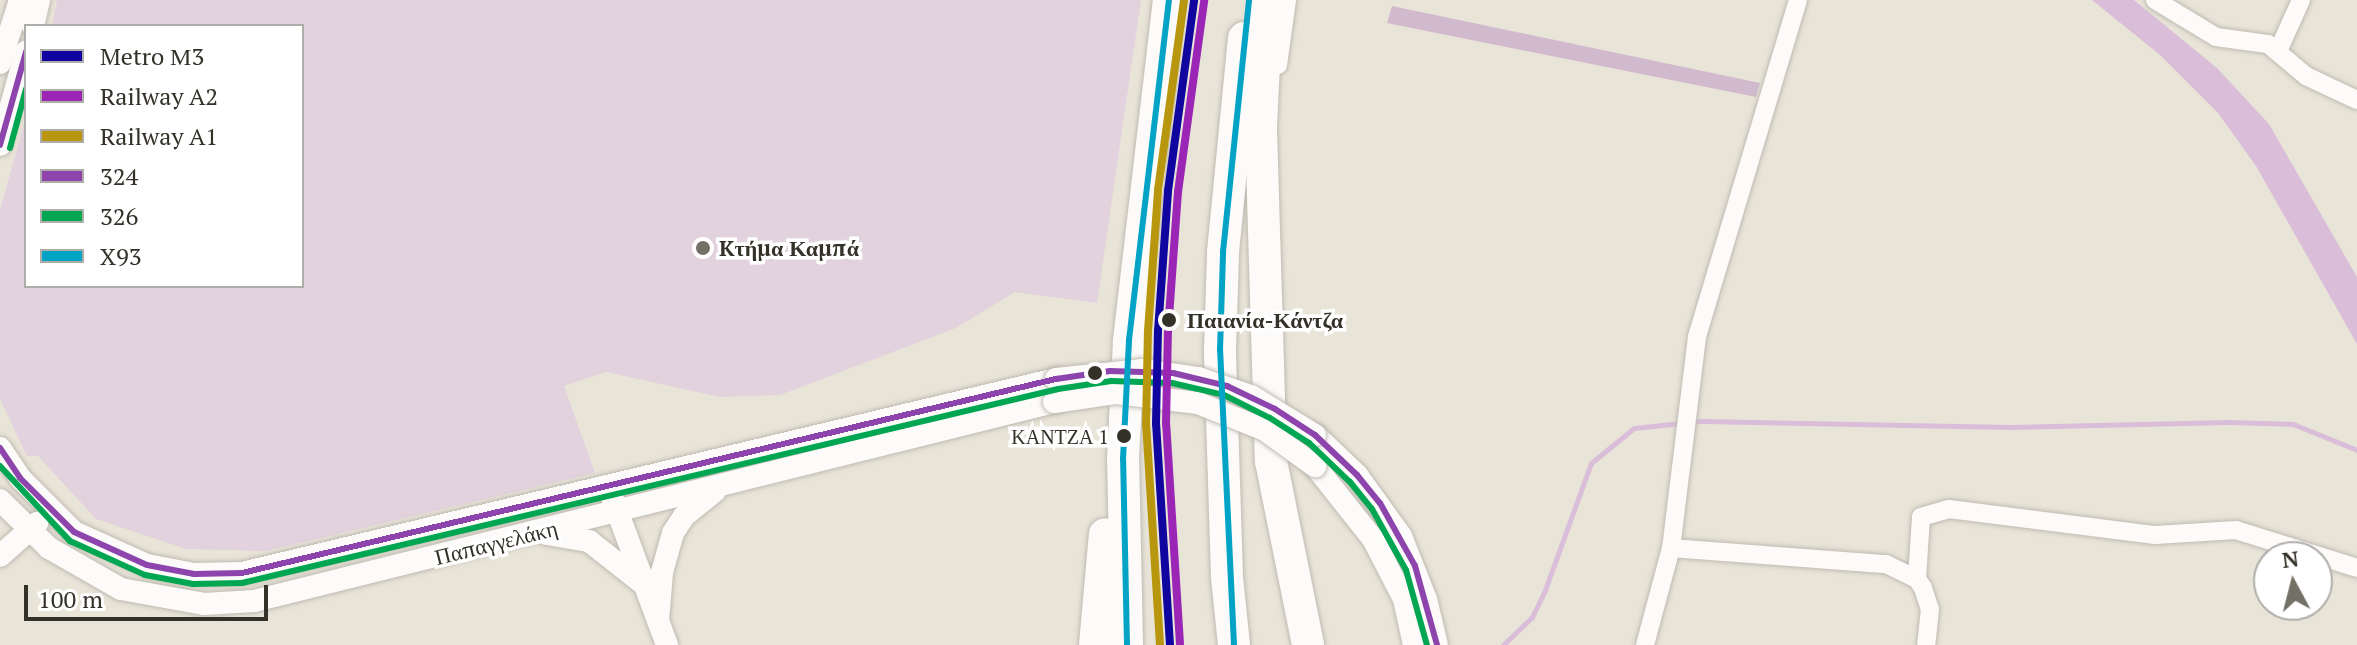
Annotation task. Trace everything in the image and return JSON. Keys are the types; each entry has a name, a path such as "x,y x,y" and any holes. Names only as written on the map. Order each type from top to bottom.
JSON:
{"highway":[{"path":"1095,645 1169,0"},
{"path":"1234,645 1227,577 1220,350 1223,252 1249,0"},
{"path":"1267,0 1261,129 1270,446 1279,518 1308,645"},
{"path":"1127,645 1123,459 1129,340"}],"street":[{"path":"0,63 20,0"},
{"path":"33,24 39,0"},
{"path":"1276,137 1275,92 1287,0"},
{"path":"1645,645 1671,548 1686,396 1697,337 1798,0"},
{"path":"2155,0 2216,37 2259,42 2278,51 2306,76 2357,100"},
{"path":"2278,51 2301,0"},
{"path":"0,145 24,59"},
{"name":"Παπαγγελάκη","path":"0,448 48,510 74,532 147,565 194,574 242,573 1056,379 1143,370 1198,378 1251,396 1315,435 1357,475 1401,536 1426,599 1437,645"},
{"name":"Παπαγγελάκη","path":"0,500 15,527 85,572 121,589 204,604 303,591 1054,402 1116,393 1198,403 1265,430 1315,466 1373,539 1404,599 1414,645"},
{"path":"658,621 662,572 673,533 699,501 730,483"},
{"path":"609,488 667,645"},
{"path":"1926,645 1930,609 1917,579 1921,517 1949,509 2155,535 2236,530 2357,568"},
{"path":"0,556 15,527 48,510"},
{"path":"534,533 589,541 645,586"},
{"path":"1671,548 1886,564 1917,579"}],"shaded area":[{"name":"Kτήμα Καμπά","path":"57,0 1141,0 1097,303 1015,292 956,328 780,395 720,397 606,372 564,386 595,473 266,551 186,549 96,519 38,456 27,456 0,399 0,210 24,124 24,288 304,288 304,24 52,24"},
{"path":"2092,0 2134,0 2217,68 2269,124 2357,277 2357,344 2256,166 2218,113 2160,55"},
{"path":"1392,6 1760,83 1756,97 1387,23"}],"waterway":[{"path":"1503,645 1532,617 1545,590 1591,463 1634,428 1701,421 2009,427 2229,422 2293,424 2357,450"}],"metro line":[{"name":"Μ3","path":"1170,645 1156,424 1158,331 1168,191 1194,0"}],"rail line":[{"name":"A1","path":"1160,645 1146,425 1148,331 1158,190 1184,0"},
{"name":"A2","path":"1180,644 1166,424 1168,331 1178,192 1204,1"}],"transit line":[{"name":"X93","path":"1127,645 1123,459 1129,340 1169,0"},
{"name":"X93","path":"1234,645 1220,350 1223,252 1249,0"},
{"name":"324","path":"0,145 24,59"},
{"name":"326","path":"10,148 24,96"},
{"name":"324","path":"0,448 20,478 74,532 147,565 194,574 242,573 1056,379 1110,371 1173,373 1227,386 1275,409 1315,435 1357,475 1380,503 1415,566 1437,645"},
{"name":"326","path":"0,466 70,541 145,575 193,584 242,583 1058,389 1111,381 1172,383 1224,395 1270,418 1309,443 1350,482 1372,509 1406,570 1427,645"}],"place":[{"name":"Kτήμα Καμπά","path":"703,248"},
{"name":"Παιανία-Κάντζα","path":"1169,320"},
{"name":"ΚΑΝΤΖΑ 1","path":"1124,436"}]}
